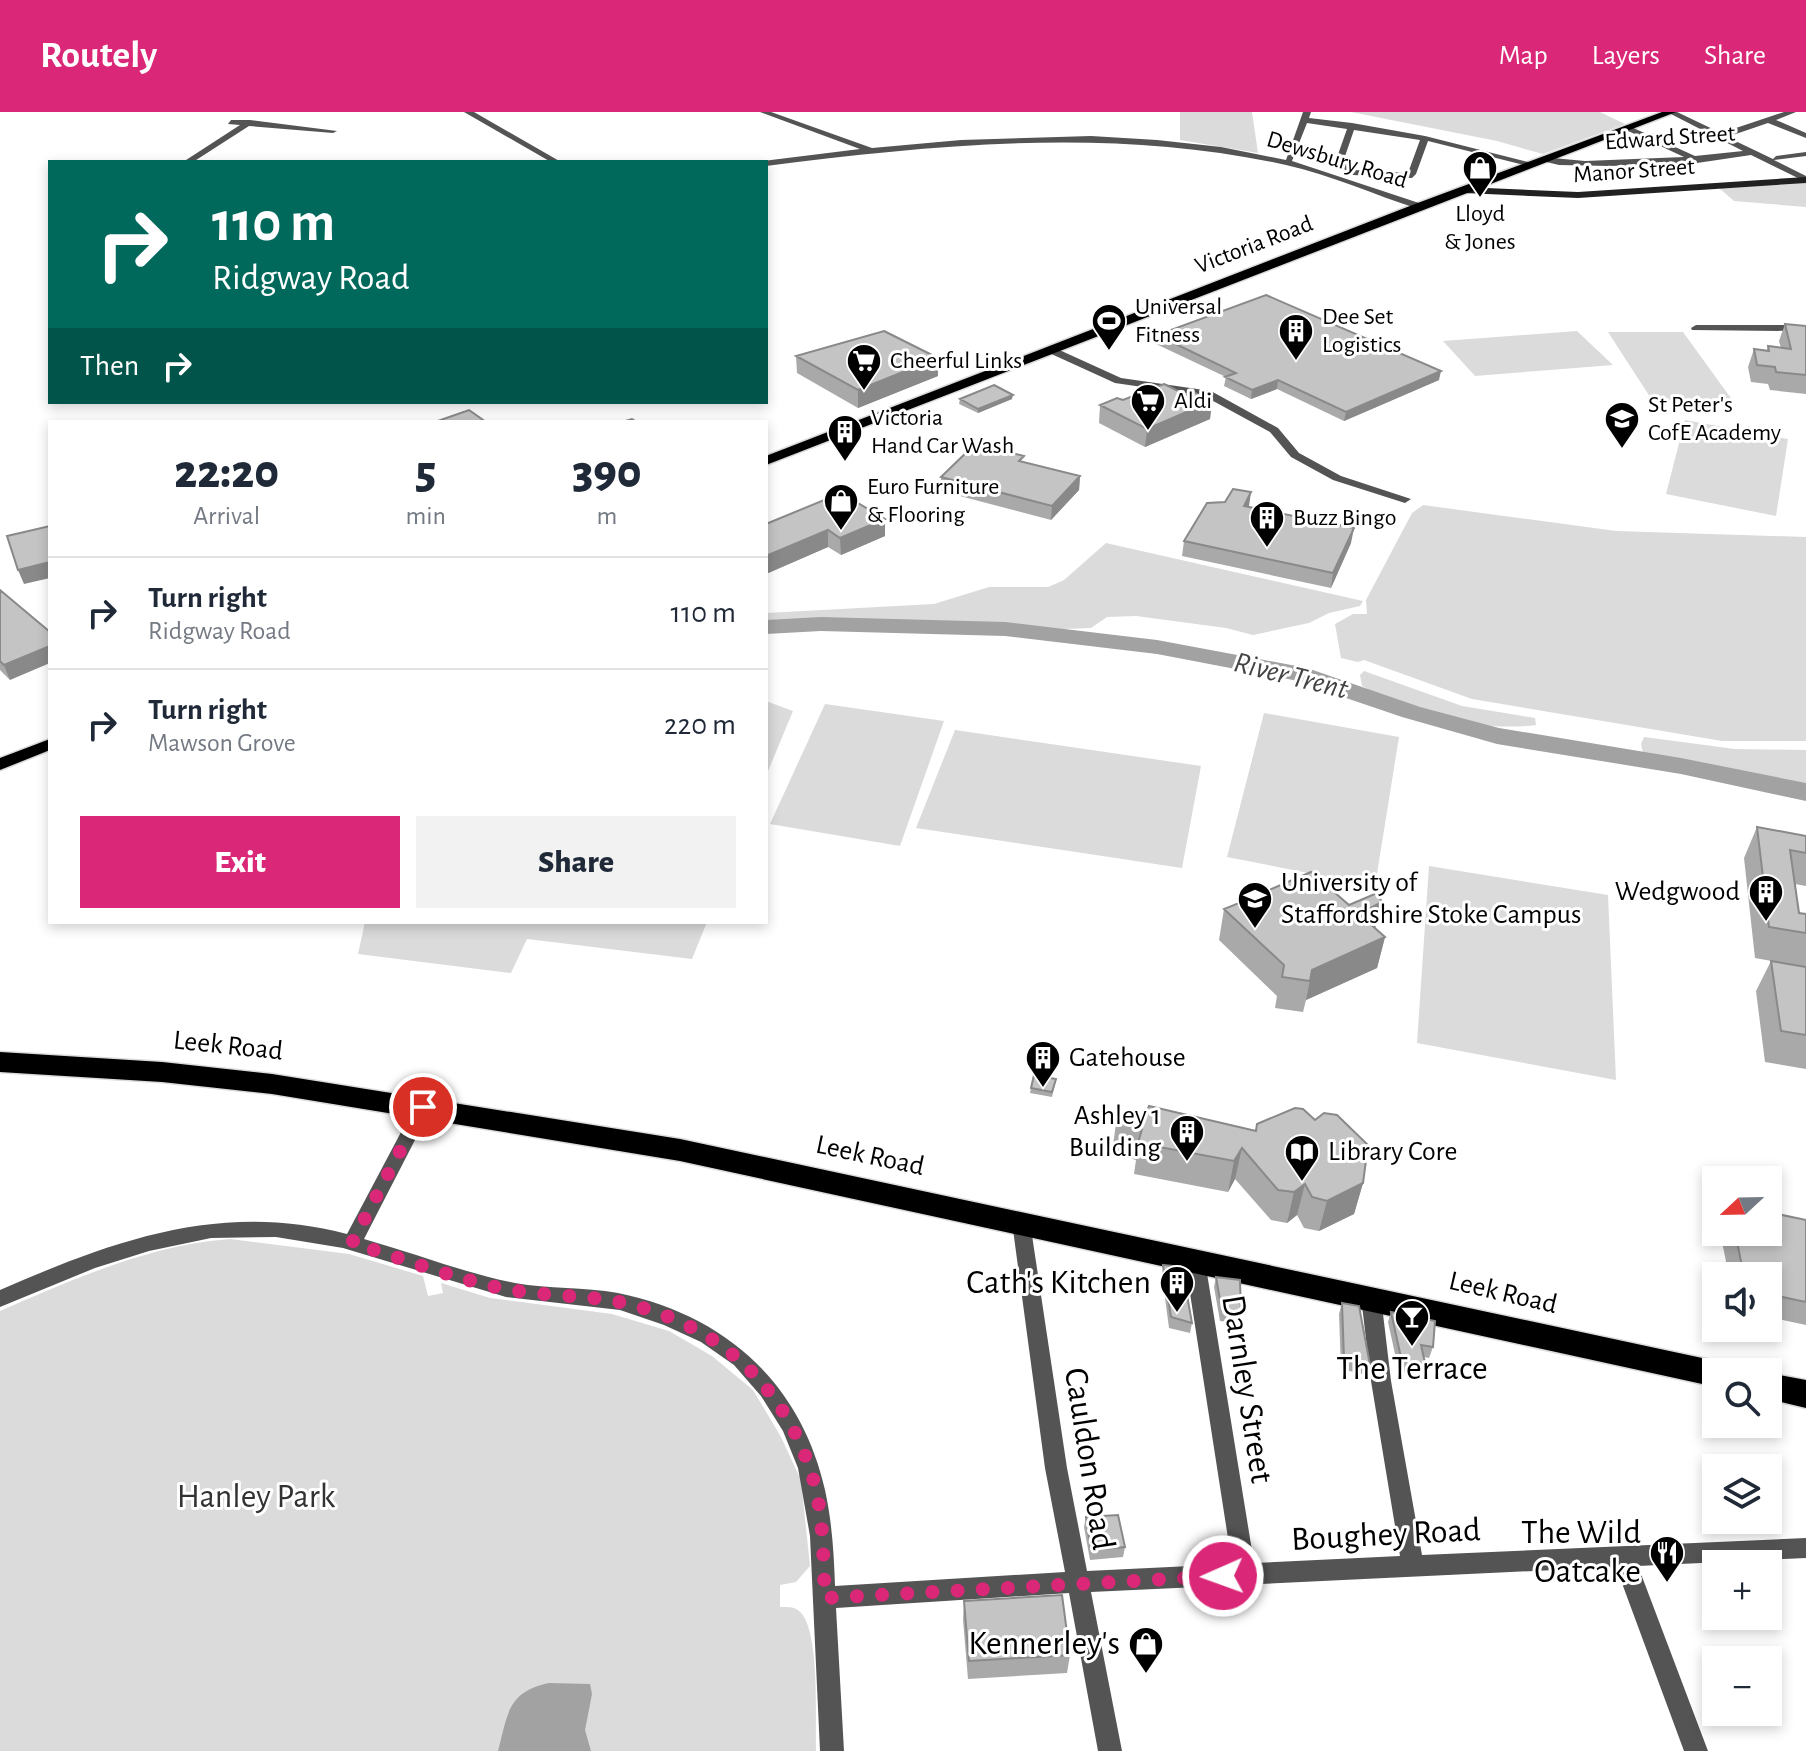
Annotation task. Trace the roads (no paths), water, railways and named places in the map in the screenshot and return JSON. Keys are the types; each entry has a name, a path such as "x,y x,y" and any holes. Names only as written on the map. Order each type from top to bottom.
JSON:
{"highway":[{"name":"Leek Road","path":"0,1062 259,1082 680,1150 1702,1371"},
{"path":"1782,1389 1806,1394"}],"main road":[{"name":"Victoria Road","path":"768,460 1419,206 1671,112"},
{"path":"0,765 48,745"}],"street":[{"path":"468,112 553,160"},
{"path":"764,112 870,150"},
{"path":"1671,112 1806,179"},
{"path":"1721,136 1792,112"},
{"path":"1290,159 1306,116"},
{"name":"Edward Street","path":"1306,116 1537,162 1698,161 1753,152"},
{"path":"190,160 257,118"},
{"path":"1771,121 1806,136"},
{"path":"231,122 333,131"},
{"path":"1352,125 1339,163 1353,172 1409,176 1425,138"},
{"path":"1629,128 1698,161"},
{"name":"Dewsbury Road","path":"768,163 870,150 1061,137 1184,144 1289,162 1419,206"},
{"path":"1784,159 1806,154"},
{"name":"Manor Street","path":"1464,190 1578,195 1806,179"},
{"path":"1696,328 1792,328 1806,334"},
{"path":"1716,338 1806,334"},
{"path":"1051,350 1119,381 1207,393 1274,430 1295,455 1323,470 1405,499"},
{"path":"352,1243 423,1107"},
{"name":"Cauldon Road","path":"1021,1222 1056,1468 1110,1751"},
{"path":"0,1299 102,1257 200,1232 266,1228 352,1243 507,1290 618,1302 670,1318 721,1344 758,1375 796,1438 814,1483 821,1524 832,1751"},
{"name":"Darnley Street","path":"1195,1261 1245,1575"},
{"path":"1371,1297 1381,1381 1413,1567"},
{"name":"Boughey Road","path":"825,1598 1076,1582 1806,1548"},
{"path":"1623,1556 1696,1751"}],"waterway":[{"name":"River Trent","path":"768,627 821,624 1005,629 1157,647 1298,673 1411,712 1497,736 1681,766 1806,792"}],"place":[{"name":"Lloyd & Jones","path":"1480,199"},
{"name":"Universal Fitness","path":"1109,352"},
{"name":"Dee Set Logistics","path":"1296,362"},
{"name":"Cheerful Links","path":"864,392"},
{"name":"Aldi","path":"1148,432"},
{"name":"St Peter's CofE Academy","path":"1622,450"},
{"name":"Victoria Hand Car Wash","path":"845,463"},
{"name":"Euro Furniture & Flooring","path":"841,532"},
{"name":"Buzz Bingo","path":"1267,549"},
{"name":"Wedgwood","path":"1766,923"},
{"name":"University of Staffordshire Stoke Campus","path":"1255,930"},
{"name":"Gatehouse","path":"1043,1089"},
{"name":"Ashley 1 Building","path":"1187,1163"},
{"name":"Library Core","path":"1302,1183"},
{"name":"Cath's Kitchen","path":"1177,1314"},
{"name":"The Terrace","path":"1412,1348"},
{"name":"The Wild Oatcake","path":"1667,1584"},
{"name":"Kennerley's","path":"1146,1675"}],"park label":[{"name":"Hanley Park","path":"256,1497"}]}
